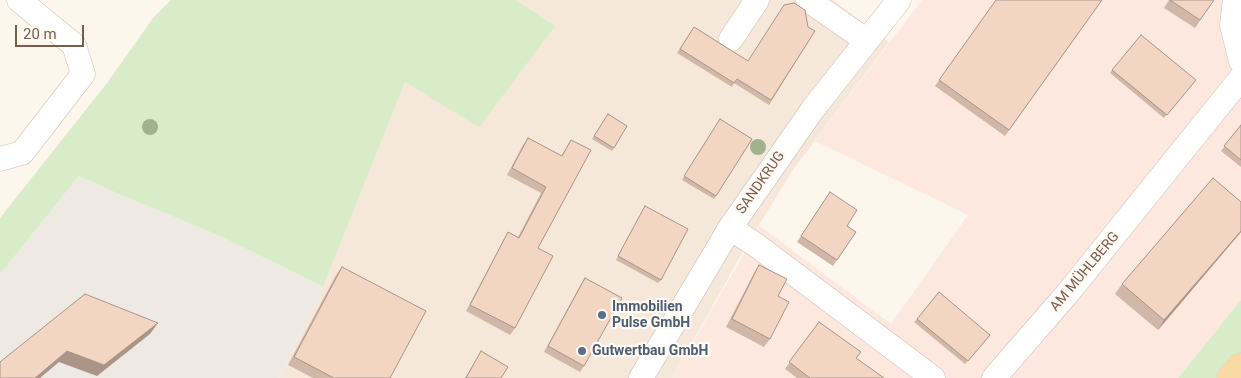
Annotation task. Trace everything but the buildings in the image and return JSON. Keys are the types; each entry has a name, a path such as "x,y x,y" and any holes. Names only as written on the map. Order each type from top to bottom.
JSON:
{"main road":[{"path":"1231,378 1241,366"}],"street":[{"path":"0,159 22,153 83,74 74,45 19,0"},
{"path":"731,39 757,0"},
{"path":"808,0 867,41"},
{"name":"SANDKRUG","path":"642,378 730,228 813,109 899,0"},
{"path":"1235,0 1232,25 1241,61"},
{"name":"AM MÜHLBERG","path":"994,378 1074,286 1241,78"},
{"path":"730,228 756,245 933,378"}],"shaded area":[{"path":"516,0 833,0 889,42 793,170 749,241 672,378 279,378 323,287 405,82 554,26"},
{"path":"922,0 1241,0 1241,300 1178,378 672,378 760,226 891,324 968,215 815,141"},
{"path":"79,176 220,236 323,287 279,378 0,378 0,274"}],"green space":[{"path":"171,0 516,0 555,26 479,127 405,82 323,287 220,236 79,176 0,274 0,218 107,83 153,18"},
{"path":"1241,300 1241,378 1178,378"}],"place":[{"name":"Immobilien Pulse GmbH","path":"602,315"},
{"name":"Gutwertbau GmbH","path":"582,351"}]}
